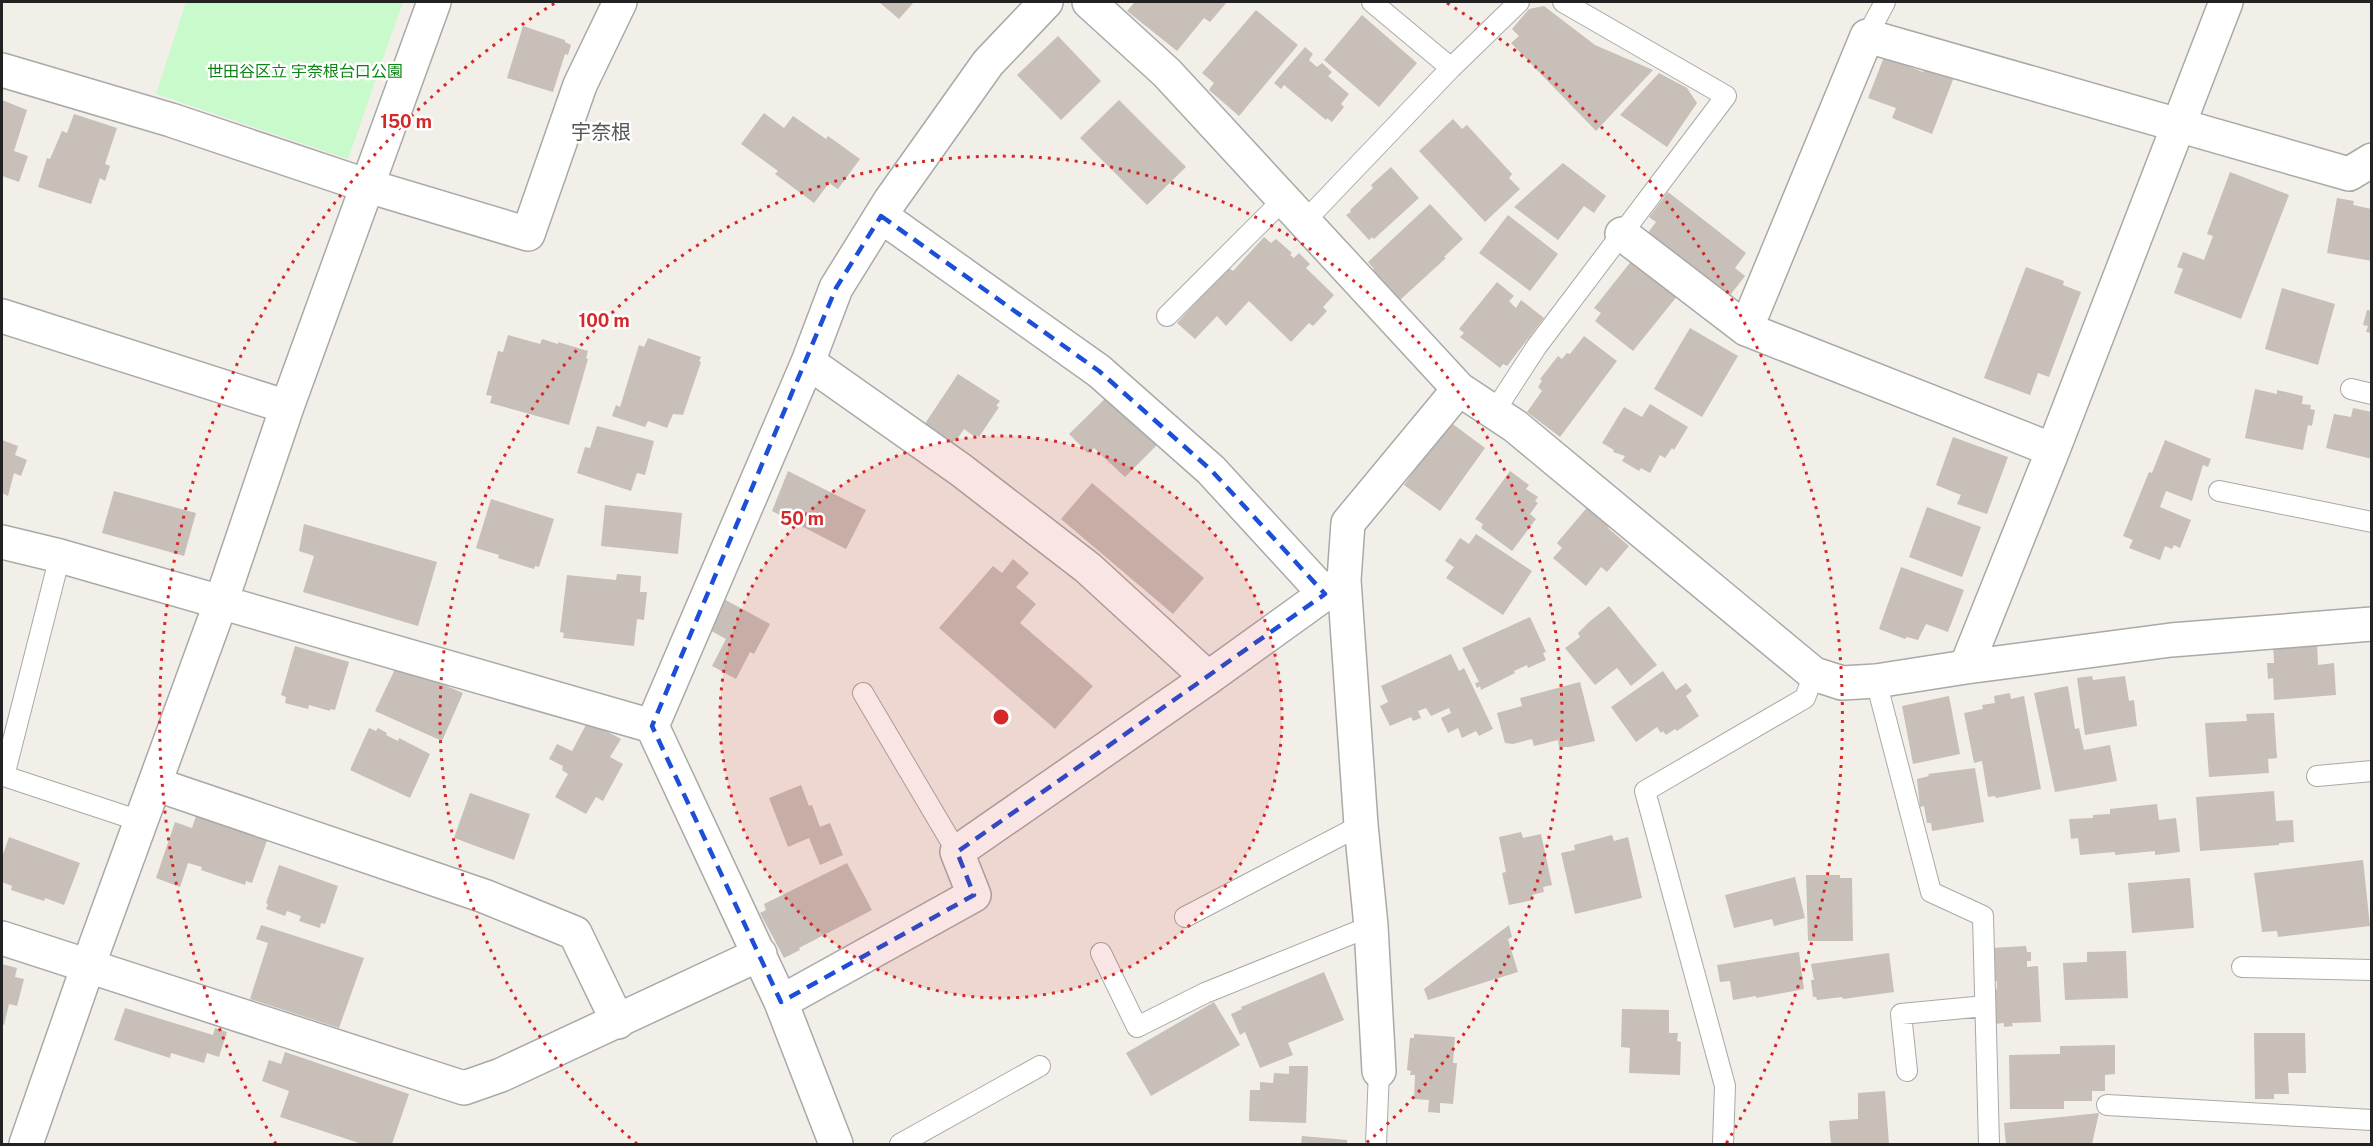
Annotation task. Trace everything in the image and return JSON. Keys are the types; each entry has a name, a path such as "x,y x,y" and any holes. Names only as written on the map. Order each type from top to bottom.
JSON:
{"street":[{"path":"26,1144 140,821 221,602 287,407 434,2"},
{"path":"2,70 171,120 368,186 528,234 580,85 620,2"},
{"path":"836,1144 760,954 652,726 808,362 836,288 880,216 988,63 1046,2"},
{"path":"1089,2 1167,73 1459,389 1515,426 1814,674 1842,683 1876,681 1966,666 2170,640 2372,624"},
{"path":"1966,666 2053,450 2226,2"},
{"path":"1746,329 1867,36 2349,174 2372,160"},
{"path":"880,216 1099,371 1211,470 1334,587"},
{"path":"1622,234 1746,329 2053,450"},
{"path":"2,316 287,407"},
{"path":"808,362 961,470 1088,568 1208,678"},
{"path":"1378,1071 1371,926 1334,587 1348,523 1459,389"},
{"path":"2,542 60,556 652,726"},
{"path":"781,1002 974,895 957,852 1208,678 1334,587"},
{"path":"155,784 484,896 575,933 618,1022"},
{"path":"2,938 464,1088 501,1075 760,954"}],"lane":[{"path":"1372,2 1451,68"},
{"path":"1167,316 1293,211 1451,68 1519,2"},
{"path":"1494,412 1537,346 1726,96 1563,2"},
{"path":"1867,36 1885,2"},
{"path":"2351,389 2372,394"},
{"path":"2219,491 2372,522"},
{"path":"60,556 4,776 140,821"},
{"path":"1723,1144 1725,1086 1645,791 1805,698 1814,674"},
{"path":"1876,681 1931,892 1983,916 1989,1144"},
{"path":"863,693 957,852"},
{"path":"2317,776 2372,771"},
{"path":"1185,917 1361,825"},
{"path":"1101,953 1137,1027 1204,993 1371,926"},
{"path":"2242,967 2372,970"},
{"path":"1906,1071 1901,1014 1985,1006"},
{"path":"900,1144 1040,1066"},
{"path":"1376,1144 1378,1071"},
{"path":"2108,1105 2372,1120"}],"highlighted area":[{"path":"881,216 1099,371 1211,470 1325,594 957,852 974,895 781,1002 652,726 836,288"}],"green space":[{"name":"世田谷区立 宇奈根台口公園","path":"186,2 403,2 348,159 156,94"}],"building":[{"path":"879,2 914,2 899,19"},
{"path":"1135,2 1227,2 1210,22 1204,18 1177,51 1127,11"},
{"path":"1544,6 1595,45 1653,70 1596,131 1511,43 1519,36 1512,29 1529,9"},
{"path":"1256,10 1298,45 1239,116 1209,90 1214,83 1202,73"},
{"path":"1362,15 1417,63 1379,107 1324,60"},
{"path":"523,26 565,40 571,45 568,55 565,54 553,92 507,78"},
{"path":"1058,36 1101,81 1061,120 1017,75"},
{"path":"1305,47 1313,54 1309,60 1317,67 1322,63 1332,72 1328,76 1349,94 1341,104 1344,107 1332,122 1327,118 1326,120 1284,85 1281,89 1274,83"},
{"path":"1884,57 1923,72 1925,67 1954,77 1932,134 1892,118 1896,108 1868,98"},
{"path":"1659,73 1687,88 1697,103 1667,147 1620,115"},
{"path":"2,100 27,110 14,151 28,156 19,182 2,176"},
{"path":"1119,100 1186,167 1147,205 1080,138"},
{"path":"764,113 784,128 793,116 826,139 828,136 860,159 838,189 829,183 814,203 775,174 778,171 741,144"},
{"path":"74,114 117,128 105,164 110,166 105,181 100,178 91,204 38,187 47,158 50,159 62,131 67,133"},
{"path":"1453,119 1462,129 1467,125 1512,174 1509,178 1520,189 1485,222 1419,151"},
{"path":"1563,163 1606,196 1594,213 1584,206 1558,240 1514,207"},
{"path":"1391,167 1419,198 1374,239 1372,237 1369,240 1346,215 1373,188 1371,185"},
{"path":"2230,172 2289,195 2241,319 2174,293 2183,269 2177,267 2183,252 2204,260 2213,236 2207,234"},
{"path":"1668,192 1746,253 1735,268 1745,276 1728,298 1647,234 1656,222 1649,217"},
{"path":"2337,198 2354,201 2353,205 2372,209 2372,261 2327,253"},
{"path":"1430,204 1463,239 1444,257 1446,258 1400,300 1396,295 1394,297 1371,272 1374,269 1368,262"},
{"path":"1508,215 1558,254 1530,291 1479,253"},
{"path":"1264,237 1271,243 1276,239 1292,253 1290,255 1294,258 1299,253 1310,264 1306,268 1334,295 1323,307 1327,311 1313,326 1309,323 1291,342 1249,301 1226,326 1217,316 1195,339 1177,323 1228,267 1233,271"},
{"path":"1633,259 1678,295 1633,351 1595,321 1601,313 1594,308"},
{"path":"2026,267 2064,281 2063,285 2081,292 2049,377 2038,373 2030,395 1984,378"},
{"path":"1497,282 1514,296 1509,301 1516,308 1521,300 1544,318 1507,366 1503,364 1500,368 1460,337 1464,333 1459,329"},
{"path":"2282,288 2335,304 2318,365 2265,349"},
{"path":"2367,310 2372,311 2372,333 2366,332 2368,326 2363,325"},
{"path":"1690,328 1738,356 1702,417 1654,389"},
{"path":"508,335 540,344 542,339 558,344 558,342 588,351 586,358 588,359 569,425 490,403 492,396 486,395 498,351 503,352"},
{"path":"1584,336 1617,361 1560,437 1527,412 1542,391 1538,387 1542,381 1540,379 1558,356 1562,359 1567,353 1570,354"},
{"path":"648,338 701,357 683,415 673,414 667,428 648,421 645,427 612,416 616,405 620,407 639,345 644,347"},
{"path":"958,374 1000,401 996,406 999,407 979,437 976,435 975,437 964,429 952,443 924,425"},
{"path":"2255,389 2277,394 2277,390 2303,396 2302,404 2311,405 2310,409 2315,410 2312,426 2308,425 2303,450 2245,438"},
{"path":"1113,391 1162,440 1125,477 1094,448 1088,453 1069,434"},
{"path":"1650,404 1688,427 1674,450 1672,448 1665,458 1660,455 1650,473 1641,468 1639,471 1622,461 1625,456 1613,452 1614,450 1602,443 1624,407 1642,417"},
{"path":"2353,408 2372,412 2372,459 2326,448 2334,414 2351,417"},
{"path":"1450,422 1485,448 1440,511 1404,485"},
{"path":"597,426 654,441 645,475 637,473 631,491 577,473 585,447 590,448"},
{"path":"1953,437 2008,457 1987,514 1957,504 1961,495 1936,485"},
{"path":"2,440 18,446 15,455 27,460 21,476 14,473 8,496 2,493"},
{"path":"2165,440 2211,459 2208,467 2203,465 2192,501 2166,491 2160,507 2191,520 2180,548 2174,545 2172,549 2165,546 2160,560 2129,548 2133,540 2123,536 2149,472 2152,473"},
{"path":"788,471 866,510 846,549 772,511"},
{"path":"1510,471 1529,485 1526,489 1538,497 1535,501 1538,503 1530,514 1536,519 1512,551 1481,528 1483,524 1475,519"},
{"path":"1092,483 1204,578 1173,614 1061,519"},
{"path":"114,491 196,513 184,556 102,533"},
{"path":"491,499 554,519 539,567 535,566 534,569 498,558 499,555 476,548"},
{"path":"1590,504 1613,523 1608,528 1629,546 1607,572 1601,567 1586,586 1553,558 1562,548 1557,543"},
{"path":"605,505 682,513 678,554 601,546"},
{"path":"1927,507 1981,527 1962,577 1909,557"},
{"path":"304,524 437,562 418,626 303,592 314,556 299,551"},
{"path":"1476,534 1532,571 1503,615 1446,578 1454,567 1445,561 1460,538 1469,544"},
{"path":"1013,559 1029,573 1016,587 1036,604 1020,623 1093,686 1055,729 939,628 993,566 1002,573"},
{"path":"1901,567 1964,590 1948,632 1926,624 1918,640 1907,637 1905,639 1879,629"},
{"path":"617,574 641,576 640,592 647,592 644,620 637,619 634,646 563,638 564,633 560,632 567,575 616,580"},
{"path":"722,598 770,624 754,654 750,652 736,679 712,666 726,639 706,628"},
{"path":"1609,606 1657,665 1631,686 1617,668 1595,685 1565,648 1580,637 1578,633"},
{"path":"1530,617 1546,652 1543,653 1546,660 1514,671 1515,673 1481,690 1480,686 1477,688 1475,683 1479,682 1462,648"},
{"path":"2317,641 2318,665 2334,663 2336,695 2274,700 2273,678 2268,679 2267,663 2274,663 2273,644"},
{"path":"295,646 349,662 335,710 330,709 330,711 309,705 308,709 285,703 286,697 281,695"},
{"path":"1451,654 1459,671 1464,668 1493,729 1479,736 1476,731 1462,738 1458,728 1448,733 1441,718 1451,713 1449,708 1431,716 1426,708 1418,711 1421,718 1413,721 1411,717 1390,726 1380,706 1388,702 1381,686"},
{"path":"397,665 463,693 442,741 375,711"},
{"path":"1663,671 1676,690 1686,683 1692,691 1686,696 1699,716 1677,731 1675,729 1666,735 1663,731 1661,733 1657,727 1636,742 1611,707"},
{"path":"2092,676 2093,680 2125,676 2129,701 2134,700 2137,726 2085,735 2077,678"},
{"path":"1580,682 1595,741 1569,747 1559,747 1558,740 1534,746 1532,739 1513,744 1505,743 1497,713 1522,706 1520,698"},
{"path":"2068,686 2075,729 2079,728 2084,750 2110,745 2117,781 2055,792 2034,693"},
{"path":"2010,693 2011,699 2024,696 2041,789 1996,798 1995,796 1988,797 1982,761 1974,763 1964,713 1983,709 1982,705 1995,703 1994,696"},
{"path":"1949,696 1960,754 1913,764 1902,706"},
{"path":"2274,713 2277,758 2268,759 2269,773 2209,777 2205,723 2247,721 2246,714"},
{"path":"588,721 621,739 610,757 623,764 603,801 596,797 586,814 555,797 568,774 562,770 563,766 549,759 557,744 572,751"},
{"path":"369,728 376,731 378,728 398,741 399,738 430,754 410,798 350,770"},
{"path":"1975,768 1984,822 1932,831 1931,823 1927,823 1924,806 1920,807 1917,779 1929,776 1928,774"},
{"path":"801,785 820,827 830,823 843,855 820,865 809,838 788,847 769,798"},
{"path":"2274,791 2276,821 2293,820 2294,842 2200,851 2196,797"},
{"path":"470,793 530,814 514,860 454,838"},
{"path":"2157,804 2159,820 2176,818 2180,852 2155,855 2155,851 2115,855 2115,852 2080,855 2078,838 2071,839 2069,819 2093,818 2093,815 2110,814 2110,809"},
{"path":"198,810 269,835 252,883 246,881 245,885 201,870 202,867 188,863 180,887 156,878 175,822 192,828"},
{"path":"1521,832 1523,838 1541,834 1552,885 1543,887 1544,892 1532,895 1533,900 1509,905 1502,873 1506,872 1499,837"},
{"path":"1612,835 1614,841 1628,837 1642,898 1575,914 1561,853 1575,850 1574,845"},
{"path":"9,837 80,863 64,905 11,890 12,886 2,882 2,857"},
{"path":"2363,860 2370,926 2278,937 2277,931 2262,932 2254,873"},
{"path":"847,863 872,910 784,958 760,913 766,910 764,904"},
{"path":"279,865 338,886 325,924 321,923 320,928 299,921 301,916 287,911 285,916 266,909"},
{"path":"1806,875 1840,875 1840,878 1852,878 1853,941 1808,941"},
{"path":"1795,877 1805,918 1774,926 1772,919 1734,928 1725,895"},
{"path":"2190,878 2194,928 2132,933 2128,883"},
{"path":"261,925 364,958 339,1028 250,999 268,943 256,939"},
{"path":"1509,925 1512,937 1508,939 1518,972 1428,1000 1424,989"},
{"path":"2026,946 2027,952 2031,952 2031,961 2027,961 2027,967 2038,966 2041,1022 2012,1023 2013,1026 2004,1027 2004,1023 1995,1024 1993,990 1997,989 1997,981 1994,981 1991,948"},
{"path":"2126,951 2128,998 2065,1000 2063,963 2087,962 2087,952"},
{"path":"1799,952 1804,989 1733,1000 1730,981 1720,982 1717,965"},
{"path":"1889,953 1894,992 1843,999 1842,997 1817,1000 1813,997 1811,980 1814,980 1811,964"},
{"path":"2,964 17,968 15,977 24,979 17,1006 9,1004 4,1025 2,1024"},
{"path":"1324,972 1344,1020 1288,1043 1293,1055 1260,1068 1245,1032 1240,1035 1231,1014 1242,1009 1241,1007"},
{"path":"1214,1002 1240,1045 1151,1096 1126,1053"},
{"path":"125,1008 213,1035 215,1028 227,1032 219,1057 207,1053 204,1063 171,1053 170,1058 114,1040"},
{"path":"1622,1009 1669,1010 1669,1033 1678,1033 1677,1041 1681,1042 1680,1075 1629,1073 1630,1048 1621,1047"},
{"path":"2254,1033 2305,1033 2306,1073 2288,1073 2289,1094 2274,1094 2274,1099 2255,1099"},
{"path":"1414,1034 1455,1037 1453,1063 1457,1063 1453,1104 1440,1103 1440,1113 1428,1112 1429,1100 1414,1099 1415,1075 1410,1075 1411,1071 1407,1070 1410,1038 1414,1038"},
{"path":"2115,1045 2115,1074 2105,1075 2105,1091 2092,1091 2092,1101 2064,1101 2064,1109 2010,1109 2009,1055 2060,1054 2060,1046"},
{"path":"285,1052 409,1094 392,1144 362,1144 280,1117 289,1091 262,1081 269,1060 281,1064"},
{"path":"1289,1066 1308,1066 1306,1123 1249,1121 1250,1090 1260,1090 1260,1082 1273,1083 1274,1073 1289,1074"},
{"path":"1885,1091 1889,1144 1831,1144 1829,1121 1858,1119 1858,1093"},
{"path":"2099,1113 2092,1144 2006,1144 2004,1123"},
{"path":"1302,1136 1347,1140 1347,1144 1301,1144"}],"district":[{"name":"宇奈根","path":"601,132"}]}
